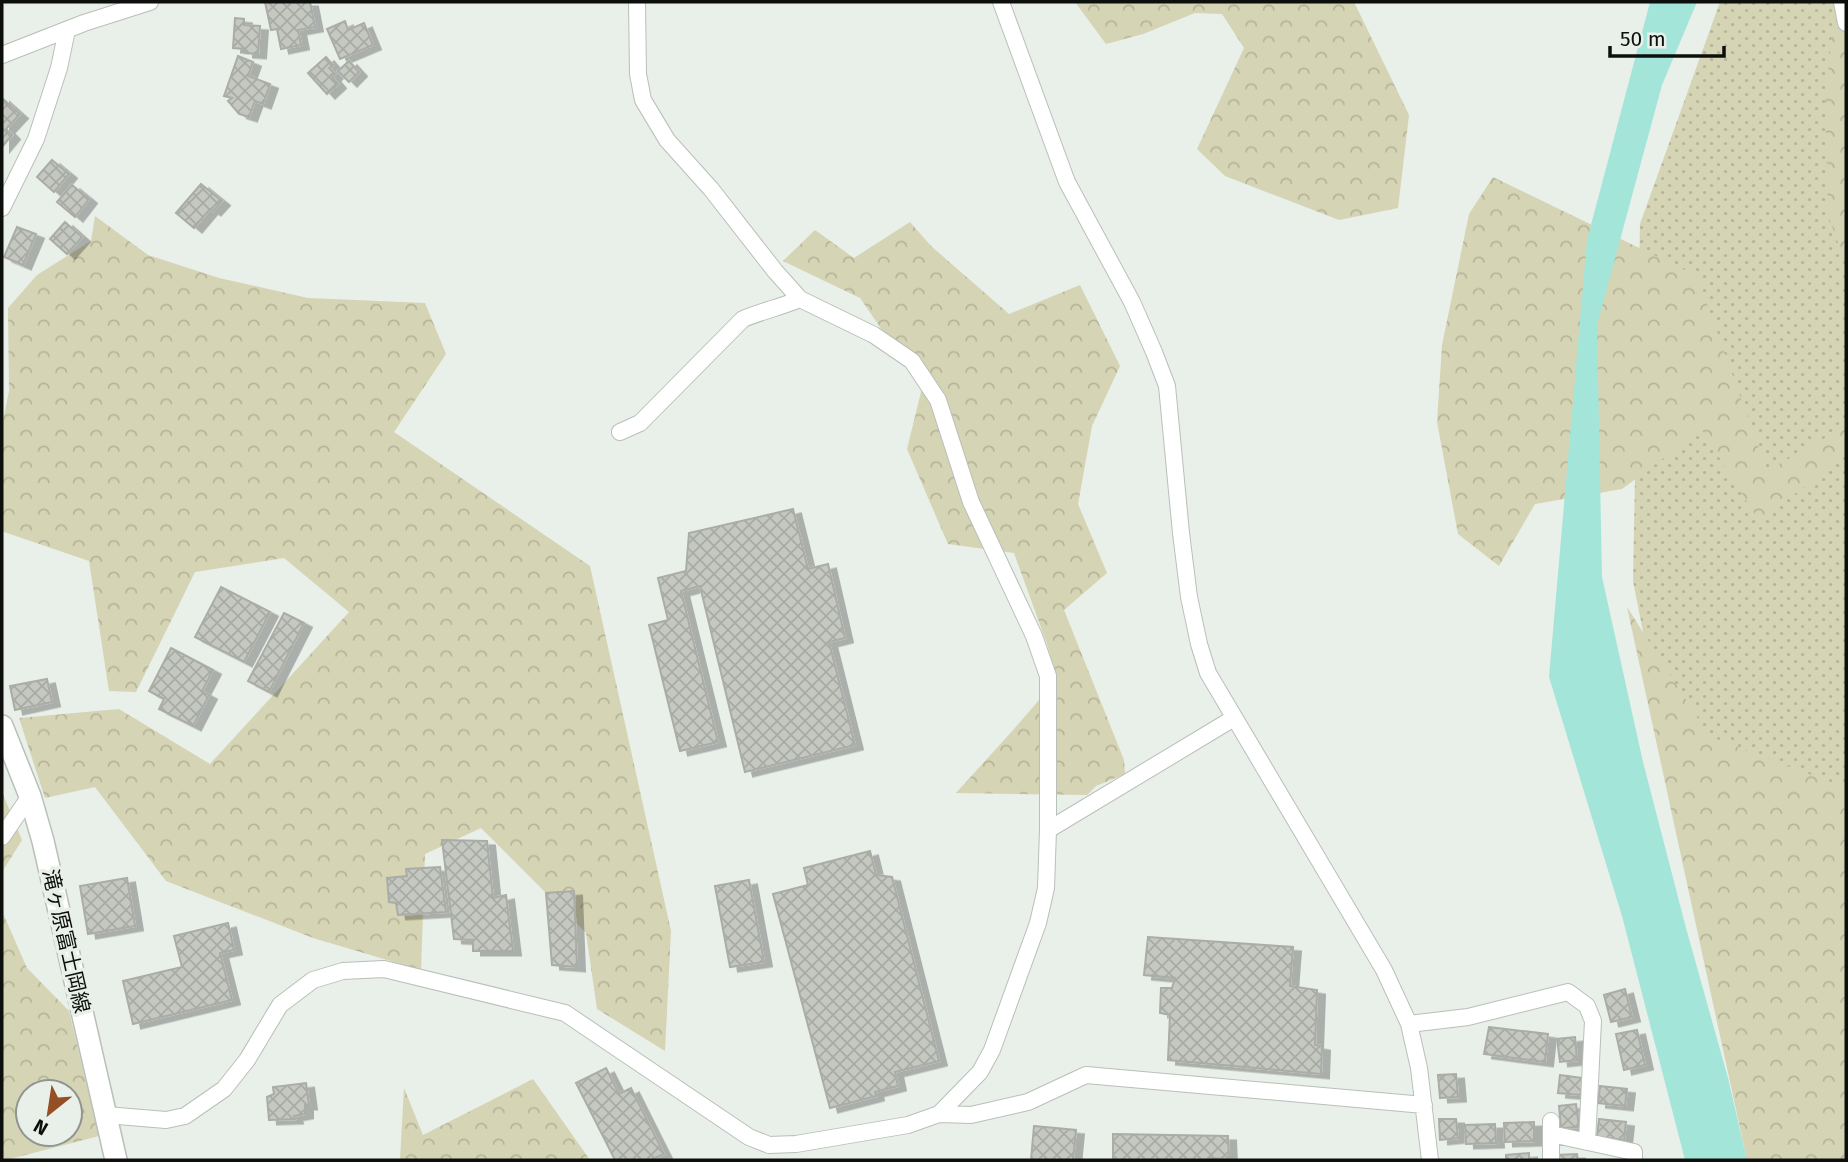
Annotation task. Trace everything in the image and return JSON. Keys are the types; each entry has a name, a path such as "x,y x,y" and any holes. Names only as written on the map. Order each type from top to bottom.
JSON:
{"main road":[{"name":"滝ヶ原富士岡線","path":"2,726 30,796 43,841 116,1160"}],"street":[{"path":"2,55 150,2"},
{"path":"637,2 638,74 643,100 667,140 711,189 800,299 874,335 912,361 938,400 971,502 1034,636 1048,676 1046,888 1038,923 992,1050 980,1072 939,1115"},
{"path":"1001,2 1067,181 1132,302 1167,386 1181,533 1192,609 1208,673 1384,970 1409,1024 1419,1068 1430,1160"},
{"path":"1842,2 1846,23"},
{"path":"2,208 36,138 59,68 66,30"},
{"path":"620,432 640,423 743,319 800,299"},
{"path":"1048,830 1234,718"},
{"path":"2,837 30,796"},
{"path":"106,1115 166,1120 185,1116 224,1089 247,1060 280,1005 313,980 343,971 384,969 565,1013 749,1137 769,1145 796,1144 908,1125 939,1115 971,1115 1028,1102 1086,1075 1424,1105"},
{"path":"1409,1024 1468,1017 1567,992 1587,1006 1594,1021 1587,1142"},
{"path":"1551,1160 1551,1127 1587,1142 1634,1152 1634,1160"}],"green space":[{"path":"1075,2 1354,2 1409,115 1398,208 1339,220 1225,176 1197,149 1244,48 1222,14 1195,13 1143,34 1106,44"},
{"path":"1720,2 1846,2 1846,1160 1747,1160 1633,581 1640,224"},
{"path":"1836,2 1846,2 1846,265 1828,215 1825,96"},
{"path":"1493,177 1697,276 1767,471 1846,426 1846,455 1759,521 1702,430 1622,489 1535,504 1499,566 1458,534 1437,422 1442,345 1469,214"},
{"path":"95,216 148,255 219,278 308,298 425,303 446,354 394,432 590,566 671,931 665,1051 597,1009 586,933 481,828 425,854 421,970 313,938 166,881 95,787 45,798 19,718 119,709 210,764 349,612 284,558 195,572 136,692 109,691 89,561 2,530 2,426 9,391 8,308 37,275 91,241"},
{"path":"910,222 931,246 1009,314 1080,285 1120,366 1092,426 1078,504 1107,573 1064,610 1124,760 1125,774 1096,786 1087,795 956,793 1057,679 1047,644 1014,553 948,544 907,449 922,388 860,298 783,261 815,230 854,258"},
{"path":"1627,607 1709,736 1846,788 1846,1160 1747,1160"},
{"path":"2,792 22,840 2,872"},
{"path":"2,911 27,968 69,1011 99,1136 84,1140 84,1078 14,1078 14,1148 52,1148 2,1160"},
{"path":"533,1079 590,1160 400,1160 404,1088 423,1135"}],"water":[{"path":"1650,2 1697,2 1662,85 1597,325 1602,577 1643,762 1728,1078 1747,1160 1685,1160 1622,916 1549,677 1587,240"}],"building":[{"path":"265,2 310,2 315,27 298,30 301,45 281,49 277,29 271,30"},
{"path":"235,18 244,19 244,25 260,26 258,54 233,48"},
{"path":"345,21 348,30 364,23 373,45 340,59 327,29"},
{"path":"238,56 253,62 248,76 270,84 263,104 255,101 249,117 239,114 228,101 232,98 224,96"},
{"path":"326,57 333,65 329,68 335,74 332,77 338,84 327,94 308,73"},
{"path":"349,61 359,72 349,82 338,71"},
{"path":"2,98 20,114 6,129 12,135 2,147"},
{"path":"52,160 69,174 54,192 37,177"},
{"path":"201,184 222,201 213,211 210,209 194,228 176,213"},
{"path":"72,185 89,199 75,217 57,202"},
{"path":"65,222 82,237 67,254 50,239"},
{"path":"17,227 36,234 23,265 4,257"},
{"path":"793,509 808,569 828,564 845,638 829,642 855,745 745,772 700,586 681,591 718,742 680,751 649,625 668,620 658,578 686,571 689,533"},
{"path":"221,587 270,612 244,662 195,637"},
{"path":"284,613 304,623 269,692 248,681"},
{"path":"171,648 213,670 202,691 209,695 193,726 159,709 164,699 149,691"},
{"path":"47,679 52,702 15,710 10,686"},
{"path":"442,840 487,841 493,898 506,895 513,951 473,951 473,940 454,939"},
{"path":"870,851 876,875 892,877 939,1061 895,1072 898,1086 875,1092 876,1096 830,1108 773,894 808,885 804,868"},
{"path":"440,867 446,912 398,915 396,903 389,902 387,878 407,876 406,869"},
{"path":"127,878 135,926 88,934 80,886"},
{"path":"749,880 764,962 730,967 715,886"},
{"path":"574,891 577,967 552,965 546,893"},
{"path":"228,923 234,950 220,953 232,1000 133,1024 123,981 182,967 174,936"},
{"path":"1148,937 1293,947 1290,986 1317,990 1315,1045 1322,1046 1321,1074 1168,1060 1170,1015 1160,1013 1161,988 1172,988 1175,978 1144,975"},
{"path":"1625,989 1632,1017 1611,1022 1604,995"},
{"path":"1489,1027 1548,1034 1545,1062 1484,1054"},
{"path":"1637,1030 1645,1065 1624,1070 1616,1034"},
{"path":"1575,1037 1577,1060 1560,1062 1557,1039"},
{"path":"606,1068 619,1094 631,1088 664,1154 650,1160 615,1160 576,1083"},
{"path":"1456,1074 1458,1097 1440,1098 1438,1075"},
{"path":"1560,1075 1583,1078 1581,1095 1558,1093"},
{"path":"306,1083 309,1105 305,1105 305,1114 294,1116 295,1119 269,1120 267,1097 274,1094 273,1087"},
{"path":"1600,1086 1627,1089 1625,1106 1598,1103"},
{"path":"1576,1104 1579,1127 1561,1128 1559,1106"},
{"path":"1439,1119 1456,1119 1458,1138 1440,1140"},
{"path":"1599,1119 1626,1122 1624,1140 1597,1137"},
{"path":"1534,1122 1534,1141 1505,1142 1504,1123"},
{"path":"1495,1124 1496,1143 1466,1144 1465,1125"},
{"path":"1034,1126 1076,1130 1073,1160 1031,1160"},
{"path":"1113,1134 1228,1136 1229,1159 1113,1160"},
{"path":"1529,1153 1529,1160 1506,1160 1506,1155"},
{"path":"1577,1154 1578,1160 1555,1160 1555,1155"}]}
